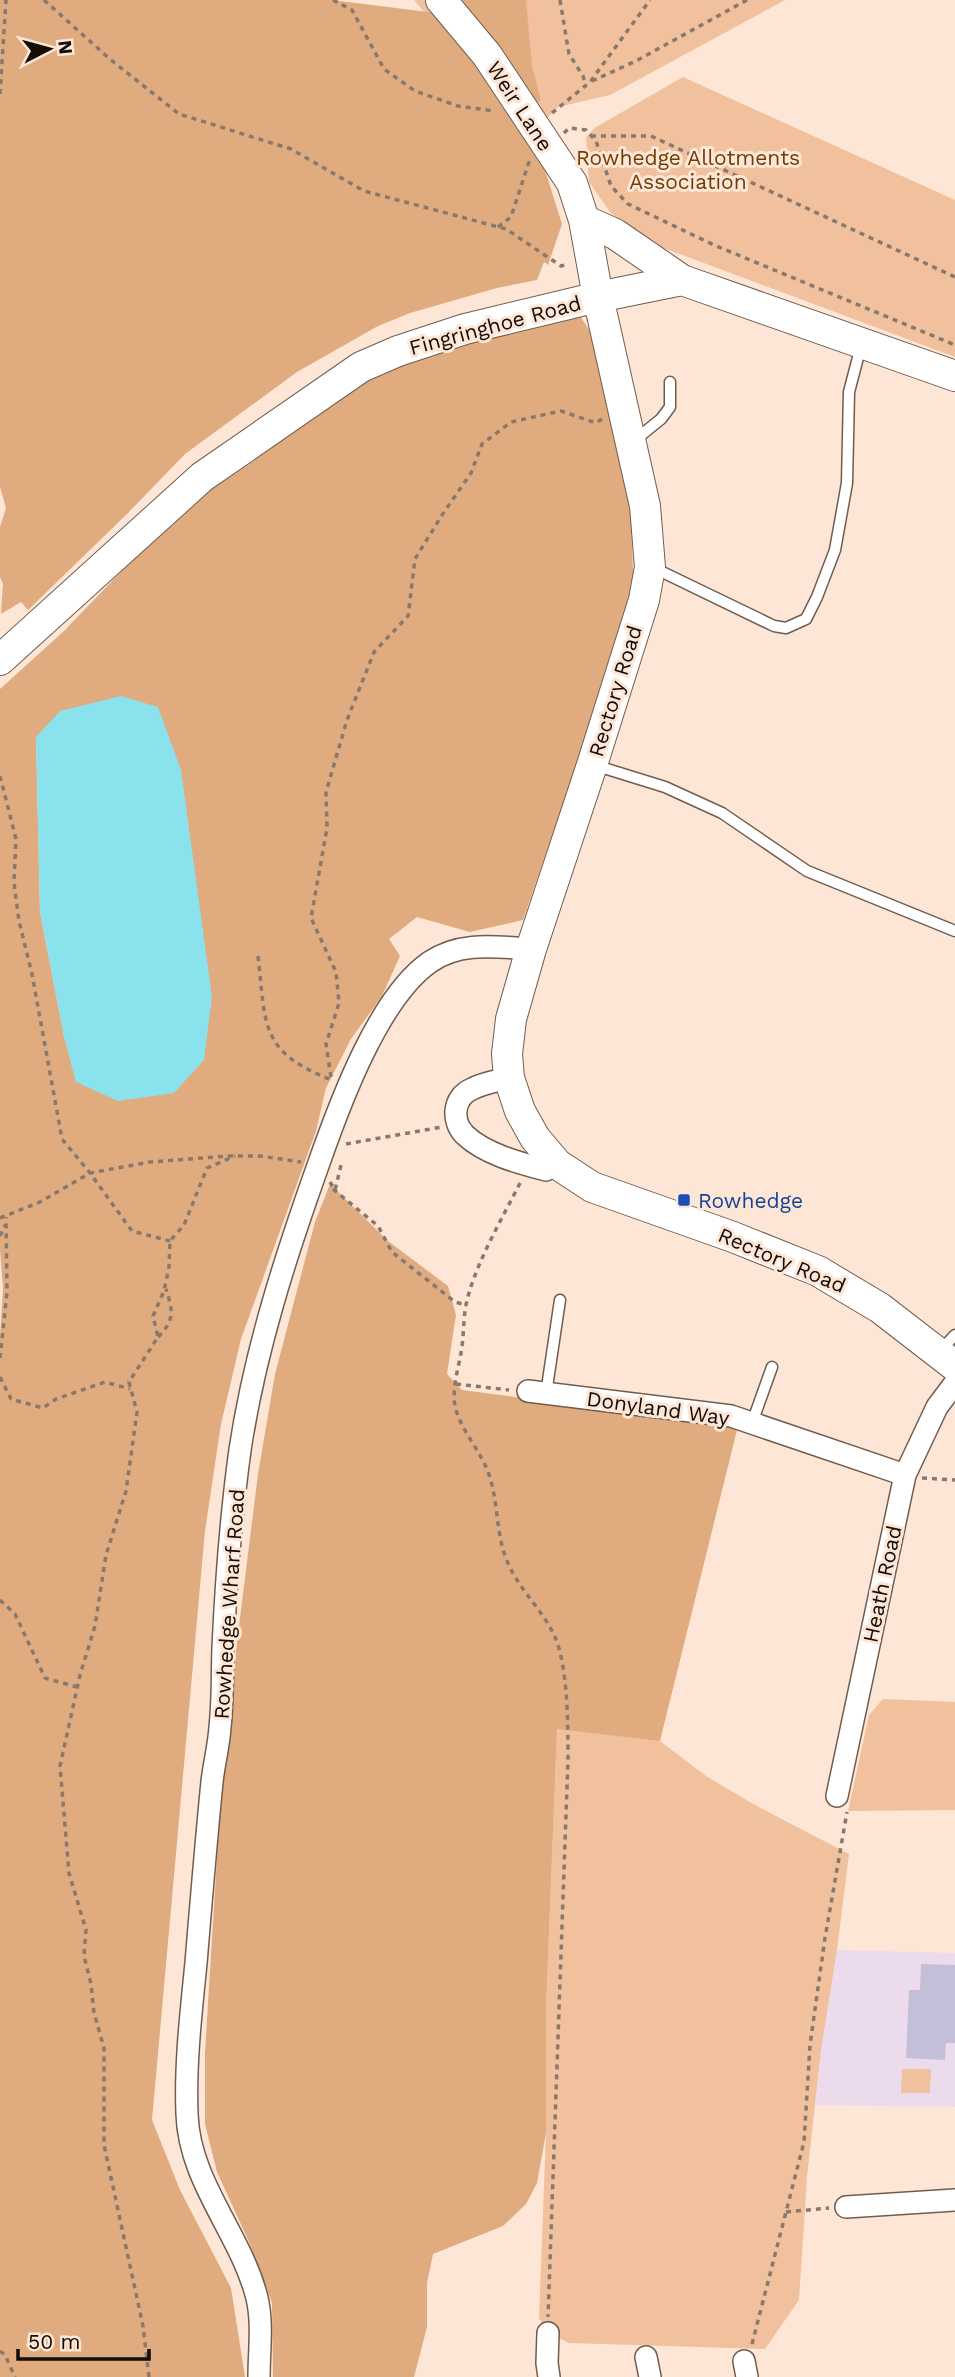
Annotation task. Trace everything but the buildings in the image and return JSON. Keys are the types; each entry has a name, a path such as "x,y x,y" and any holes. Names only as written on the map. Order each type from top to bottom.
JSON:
{"street":[{"name":"Weir Lane","path":"441,0 487,55 516,120 547,147 572,184 584,219 598,297"},
{"path":"584,219 615,234 682,280 955,376"},
{"name":"Fingringhoe Road","path":"0,660 202,477 361,367 398,351 465,329 682,280"},
{"name":"Rectory Road","path":"543,1165 535,1138 520,1111 509,1078 507,1054 511,1019 531,949 644,600 650,567 645,506 598,297"},
{"name":"Rowhedge Wharf Road","path":"259,2377 257,2298 234,2240 205,2186 188,2132 187,2078 212,1775 220,1728 223,1647 240,1451 271,1309 316,1171 339,1082 388,1009 408,983 430,962 457,949 531,949"},
{"path":"458,1124 455,1113 458,1102 468,1090 509,1078"},
{"name":"Rectory Road","path":"458,1124 465,1134 486,1149 543,1165 592,1187 733,1237 818,1271 949,1351"},
{"name":"Heath Road","path":"836,1796 905,1476 937,1407 955,1383"},
{"name":"Donyland Way","path":"537,1393 731,1416 905,1476"},
{"path":"846,2207 955,2200"},
{"path":"548,2333 549,2377"}],"lane":[{"path":"650,567 774,626 786,628 806,619 835,550 846,483 849,392 861,343"},
{"path":"630,444 661,419 670,407 670,382"},
{"path":"592,765 665,788 722,813 807,871 955,931"},
{"path":"537,1393 559,1300"},
{"path":"752,1423 772,1367"}],"path":[{"path":"0,94 6,0"},
{"path":"44,0 111,60 179,114 292,149 364,191 506,229 561,266 591,257"},
{"path":"333,0 352,10 384,69 415,91 458,106 494,110 516,120 541,123 559,106 578,94 650,0"},
{"path":"560,0 569,54 587,83"},
{"path":"587,83 636,61 747,0"},
{"path":"498,227 511,217 532,154 547,147 569,128 586,130 596,141 611,186 628,204 714,245 955,345"},
{"path":"591,135 651,136 955,277"},
{"path":"339,1082 326,1044 339,1003 335,972 312,918 327,828 326,792 347,720 374,652 408,617 415,559 471,474 482,444 511,422 561,411 596,423 622,407"},
{"path":"0,776 16,839 14,883 19,921 32,974 62,1139 132,1231 170,1241"},
{"path":"258,956 268,1030 273,1042 294,1063 339,1082"},
{"path":"335,1190 345,1144 458,1124"},
{"path":"158,1337 153,1316 165,1287 170,1241 184,1225 207,1168 235,1156"},
{"path":"0,1218 6,1219 40,1202 90,1173 150,1162 260,1156 316,1171 378,1226 392,1252 455,1302 466,1305"},
{"path":"543,1165 476,1276 466,1305 455,1406 488,1471 506,1560 526,1597 555,1638 562,1664 568,1759 548,2333"},
{"path":"316,1171 335,1190"},
{"path":"0,1236 6,1219"},
{"path":"0,1358 7,1292 6,1219"},
{"path":"149,2377 143,2326 104,2145 104,2048 94,2012 84,1956 86,1930 69,1873 60,1766 94,1626 106,1555 126,1492 137,1412 130,1382 158,1337 170,1325 171,1305 165,1287"},
{"path":"0,1377 11,1399 43,1408 56,1399 105,1382 131,1389"},
{"path":"456,1384 537,1393"},
{"path":"905,1476 955,1480"},
{"path":"0,1600 15,1614 45,1678 77,1688"},
{"path":"746,2369 804,2142 812,2032 849,1799 836,1796"},
{"path":"786,2212 846,2207"},
{"path":"0,2351 5,2355 15,2377"}],"shaded area":[{"path":"0,0 332,0 444,14 531,137 545,170 562,224 548,265 544,262 537,280 497,288 410,313 378,326 297,372 185,454 28,610 21,602 1,614 3,584 0,577 0,527 6,508 0,487"},
{"path":"449,0 526,0 532,66 541,101 524,104"},
{"path":"580,316 611,363 631,519 634,596 602,708 555,827 523,920 470,932 417,917 389,939 400,956 382,996 351,1039 326,1088 316,1131 241,1339 221,1424 205,1531 152,2120 180,2190 231,2288 245,2377 0,2377 0,1337 3,1288 0,1251 0,689 64,631 195,495 406,352","holes":["36,737 76,1081 64,1036 40,912"]},
{"path":"330,1184 388,1241 448,1286 456,1315 447,1374 462,1390 738,1426 660,1741 557,1729 546,2009 546,2133 537,2183 526,2204 503,2226 433,2254 427,2283 427,2327 414,2377 273,2377 272,2303 249,2242 217,2172 205,2124 205,2053 228,1714 258,1474 275,1374 315,1222"},
{"path":"837,1950 955,1953 955,2107 815,2105"}],"green space":[{"path":"414,0 785,0 610,95 558,107 541,124 518,123"},
{"name":"Rowhedge Allotments Association","path":"683,77 955,200 955,357 645,241 610,212 589,182 586,137 596,127"},
{"path":"883,1699 955,1702 955,1810 848,1811 869,1715"},
{"path":"557,1728 660,1741 706,1776 849,1854 821,2050 807,2177 799,2300 765,2349 569,2343 548,2333 539,2318 546,2133 546,2009"},
{"path":"902,2069 931,2069 930,2093 901,2093"}],"water":[{"path":"121,696 158,707 181,770 212,997 204,1060 174,1093 118,1101 76,1082 64,1036 40,912 36,737 60,711"}],"place":[{"name":"Rowhedge","path":"684,1200"}]}
